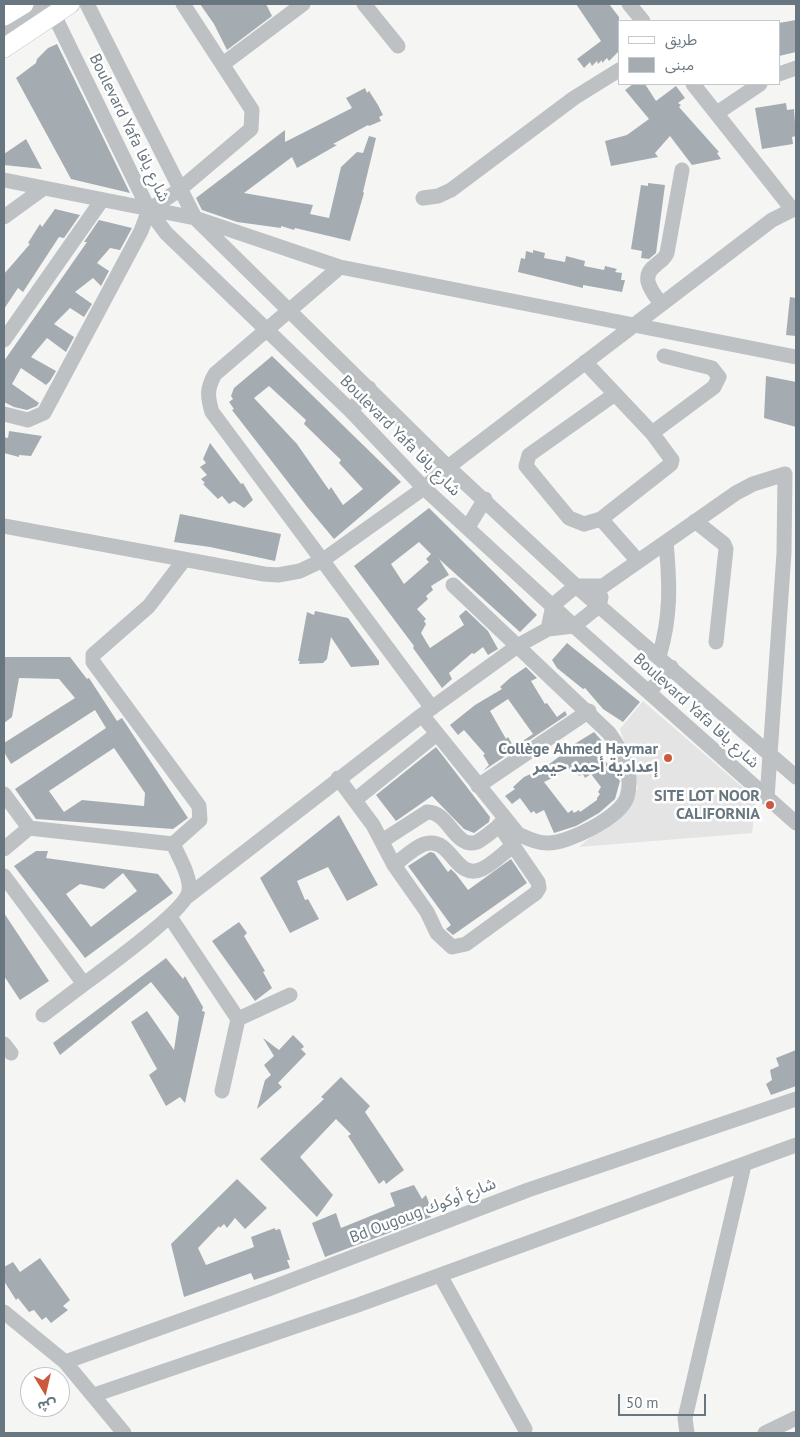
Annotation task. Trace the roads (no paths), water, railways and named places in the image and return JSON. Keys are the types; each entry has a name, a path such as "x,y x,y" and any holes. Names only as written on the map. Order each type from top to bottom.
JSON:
{"main road":[{"path":"4,16 24,4"},
{"path":"4,48 48,8 70,4"}],"street":[{"name":"Boulevard Yafa شارع يافا","path":"87,4 178,190 194,218 448,467 485,499 576,586 796,777"},
{"path":"4,414 28,420 44,413 141,231 148,210 178,190 251,129 252,110 183,4"},
{"path":"223,64 303,4"},
{"path":"364,4 398,46"},
{"path":"629,4 642,20"},
{"path":"4,28 48,8"},
{"path":"4,34 48,8"},
{"name":"Boulevard Yafa شارع يافا","path":"48,8 148,210 166,233 351,411 424,488 554,605 574,626 796,823"},
{"path":"780,74 796,68"},
{"path":"423,198 438,196 451,190 574,98 618,71"},
{"path":"4,526 184,560 278,575 300,571 323,560 424,488 448,467 772,220 794,209 694,85"},
{"path":"717,113 759,85"},
{"path":"661,304 648,285 647,276 650,270 667,253 682,170"},
{"path":"4,180 194,218 340,267 796,357"},
{"path":"4,217 44,188"},
{"path":"4,324 97,199"},
{"path":"4,340 97,199"},
{"path":"340,267 215,374 208,386 207,396 212,412 323,560 424,714 478,786 518,834 531,840 548,843 563,840 580,834 614,814 626,799 630,783 619,747 609,732 589,711 453,585"},
{"path":"652,433 714,388 719,377 712,368 664,356"},
{"path":"585,362 652,433 672,456 671,464 601,518 584,524 569,518 526,466 529,455 615,394"},
{"path":"351,411 369,388"},
{"path":"548,629 554,605 576,586 603,586 695,521 753,484 791,473 790,553 767,798"},
{"path":"468,527 485,499"},
{"path":"601,518 638,561"},
{"path":"695,521 718,539 726,549 716,642"},
{"path":"659,657 667,629 670,596 666,542"},
{"path":"4,849 29,828 174,844 200,820 199,806 92,662 93,655 149,606 184,560"},
{"path":"43,1015 170,917 188,896 338,778 424,714 520,646 548,629 574,626 600,606 603,586"},
{"path":"649,692 671,667"},
{"path":"478,786 589,711"},
{"path":"338,778 382,840 394,865 427,912 442,939 449,946 459,947 466,944 538,891 538,882 433,737 424,714"},
{"path":"355,800 433,737"},
{"path":"4,794 29,828"},
{"path":"382,840 426,812 440,815 461,839 469,843 480,840 499,826"},
{"path":"394,865 431,842 440,845 463,868 476,871 484,868 513,846"},
{"path":"174,844 188,882 188,896"},
{"path":"4,876 84,984"},
{"path":"170,917 238,1019 222,1091"},
{"path":"238,1019 290,995"},
{"name":"Bd Ougoug شارع أوكوك","path":"65,1362 266,1290 528,1190 796,1099"},
{"path":"94,1396 440,1275 796,1145"},
{"path":"687,1433 685,1418 744,1165"},
{"path":"440,1275 526,1429"},
{"path":"4,1312 65,1362 124,1433"},
{"path":"765,1433 796,1418"}],"place":[{"name":"Collège Ahmed Haymar إعدادية أحمد حيمر","path":"668,758"},
{"name":"SITE LOT NOOR CALIFORNIA","path":"770,805"}]}
